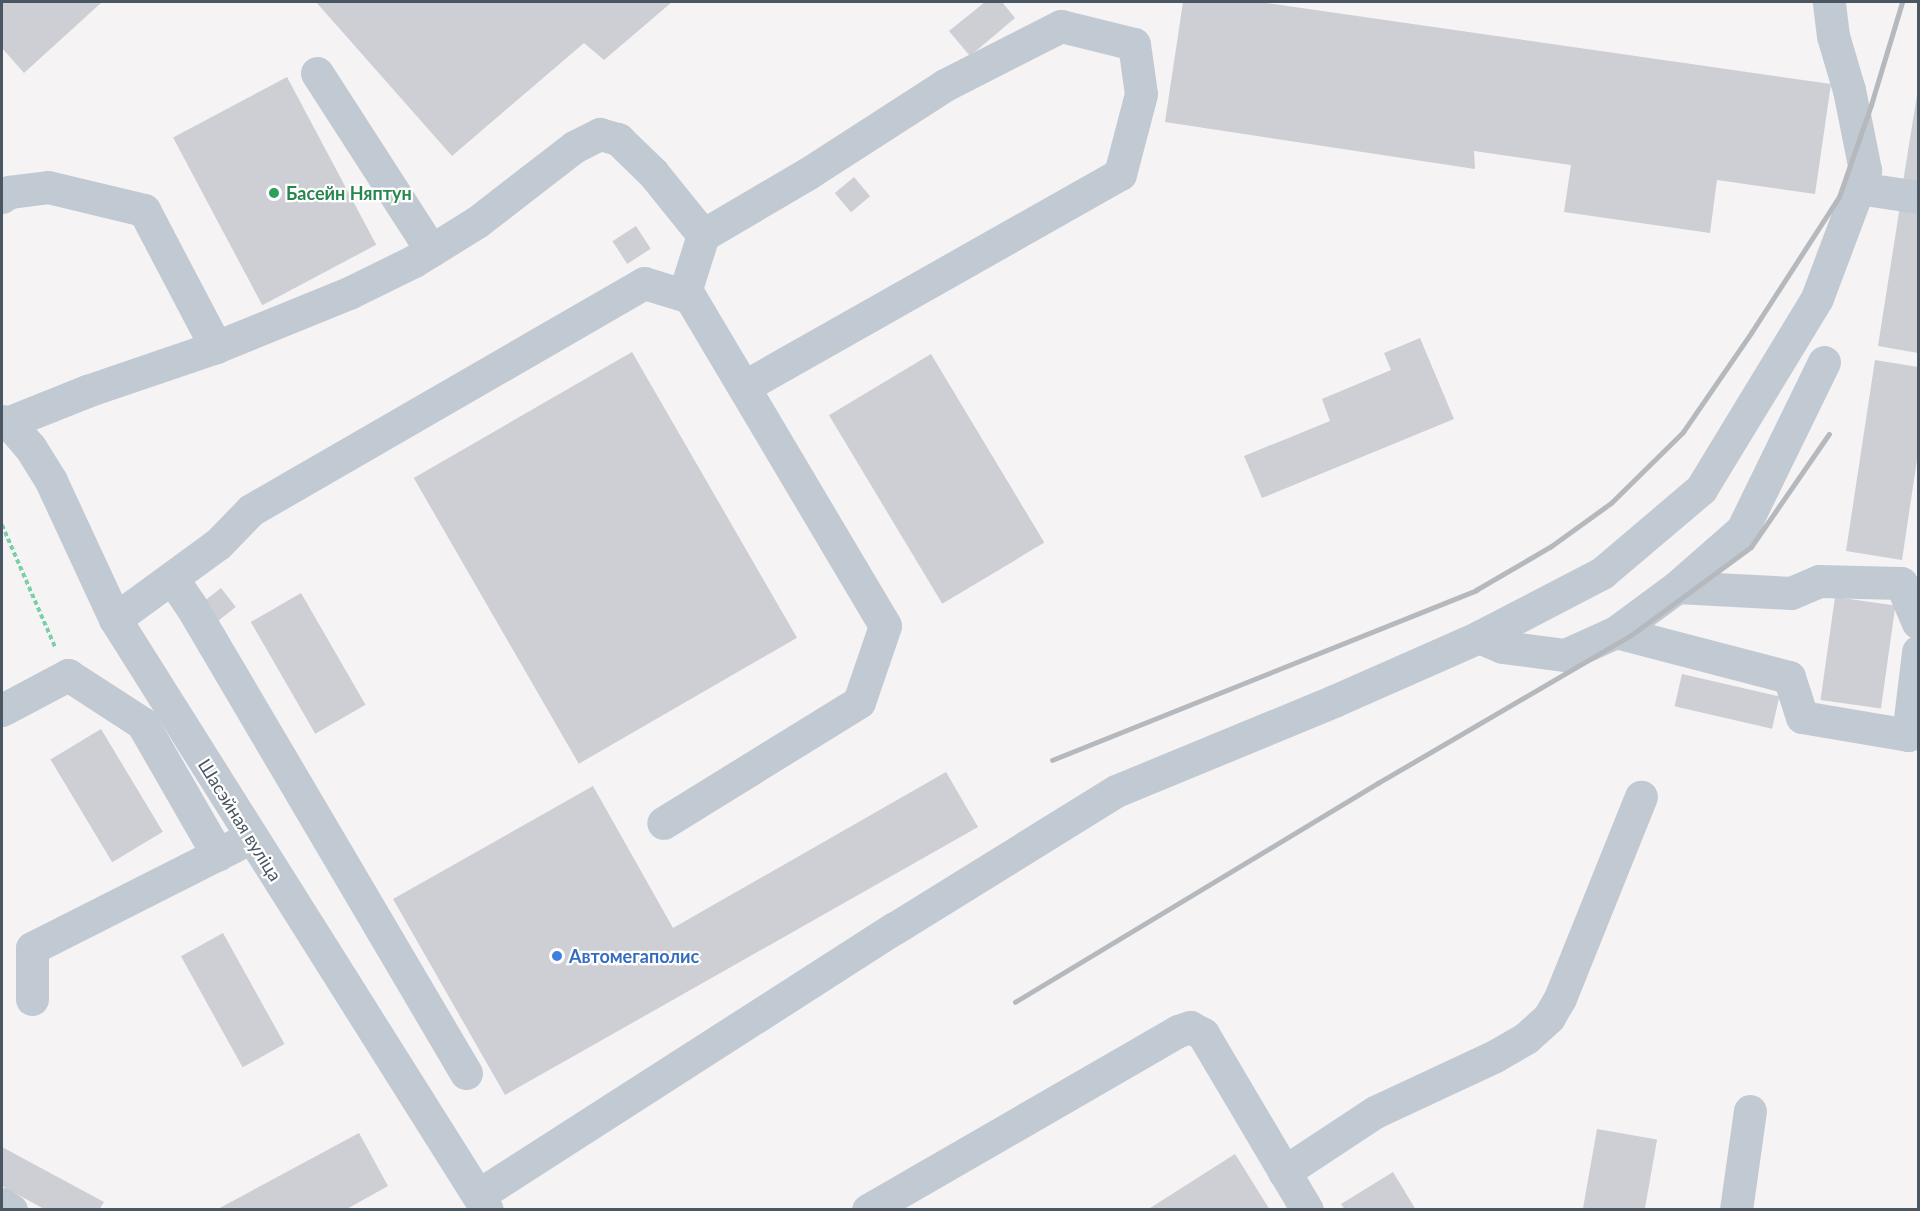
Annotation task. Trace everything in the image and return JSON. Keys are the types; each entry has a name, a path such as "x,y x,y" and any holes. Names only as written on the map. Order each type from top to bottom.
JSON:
{"street":[{"path":"483,1202 895,928 1116,791 1479,638 1602,573 1701,489 1817,298 1865,170 1849,90 1833,36 1829,2"},
{"path":"684,295 703,235 807,174 945,85 1061,26 1134,44 1141,94 1120,174 744,387"},
{"path":"317,74 431,250"},
{"path":"4,423 87,391 216,347 349,293 431,250 477,222 574,147 600,134 618,139 653,172 703,235"},
{"path":"2,197 9,192 48,187 144,210 216,347"},
{"path":"1858,188 1918,197"},
{"path":"115,619 218,544 251,510 644,283 690,297 885,626 859,702 663,823"},
{"path":"1479,638 1502,647 1565,655 1616,632 1677,587 1742,531 1824,362"},
{"name":"Шасэйная вуліца","path":"4,423 30,447 51,482 115,619 250,838 483,1202"},
{"path":"172,578 191,606 466,1073"},
{"path":"1677,587 1791,593 1818,580 1901,583 1918,623"},
{"path":"1616,632 1789,677 1802,717 1908,735 1918,652"},
{"path":"2,710 68,675 142,723 218,855"},
{"path":"1284,1172 1375,1112 1496,1056 1526,1038 1549,1017 1560,998 1641,797"},
{"path":"32,999 32,948 250,838"},
{"path":"874,1208 1168,1037 1190,1027 1203,1034 1307,1209"},
{"path":"1736,1209 1750,1111"},
{"path":"2,1204 11,1209"}],"path":[{"path":"2,525 68,675"}],"building":[{"path":"2,2 102,2 24,73 2,48"},
{"path":"316,2 672,2 604,60 584,43 452,156"},
{"path":"985,2 1002,2 1015,18 970,56 949,31"},
{"path":"1183,2 1259,2 1831,84 1815,194 1717,180 1710,233 1564,212 1571,165 1474,151 1475,169 1165,122"},
{"name":"Басейн Няптун","path":"287,77 376,245 262,305 173,138"},
{"path":"1918,95 1918,184 1903,182"},
{"path":"854,177 870,196 851,212 835,193"},
{"path":"1900,206 1918,210 1918,353 1878,346"},
{"path":"636,226 651,249 627,264 613,241"},
{"path":"1420,338 1454,419 1262,498 1244,456 1330,421 1322,399 1391,370 1384,353"},
{"path":"632,352 797,638 579,764 414,478"},
{"path":"931,354 1044,543 942,604 829,415"},
{"path":"1875,360 1918,367 1918,453 1902,560 1846,551"},
{"path":"221,588 236,607 215,623 201,604"},
{"path":"301,593 366,705 315,734 251,622"},
{"path":"1835,597 1895,605 1881,708 1821,700"},
{"path":"1682,674 1779,696 1772,729 1675,706"},
{"path":"101,729 163,832 112,862 50,759"},
{"name":"Автомегаполис","path":"946,772 978,827 505,1095 393,899 593,786 673,928"},
{"path":"223,933 285,1044 243,1067 181,956"},
{"path":"1597,1129 1657,1140 1645,1210 1583,1210"},
{"path":"359,1133 388,1186 345,1210 216,1210"},
{"path":"2,1147 104,1202 99,1210 46,1210 2,1186"},
{"path":"1235,1154 1270,1210 1147,1210"},
{"path":"1393,1172 1416,1210 1345,1210 1341,1204"}],"railway":[{"path":"1052,760 1476,590 1550,547 1611,503 1683,432 1751,333 1839,197 1871,105 1902,2"},
{"path":"1015,1002 1378,783 1630,636 1751,547 1829,434"}],"place":[{"name":"Басейн Няптун","path":"274,193"},
{"name":"Автомегаполис","path":"557,956"}]}
